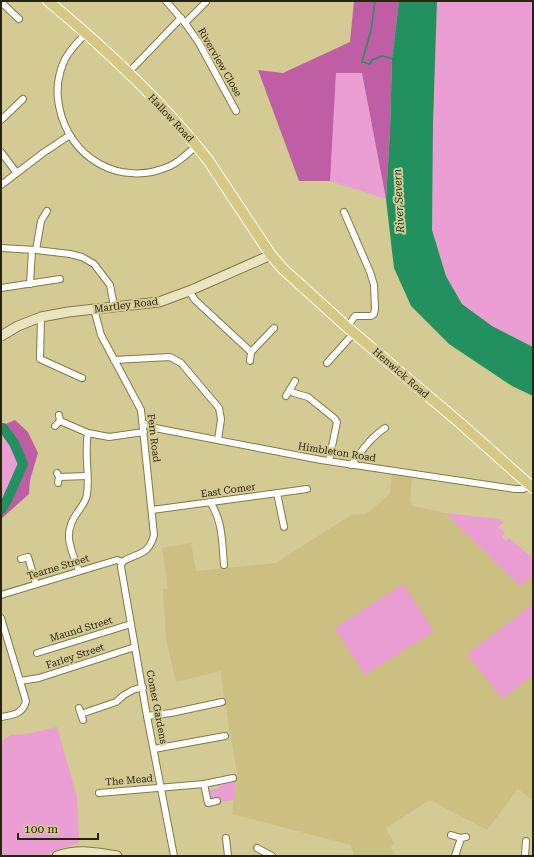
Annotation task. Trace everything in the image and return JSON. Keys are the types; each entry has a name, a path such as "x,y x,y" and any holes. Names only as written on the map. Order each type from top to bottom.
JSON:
{"main road":[{"name":"Hallow Road","path":"48,1 87,33 129,72 197,145 271,255"},
{"name":"Martley Road","path":"1,336 18,326 41,317 114,306 159,302 189,291 271,255"},
{"name":"Henwick Road","path":"271,255 283,270 350,330 460,423 531,487"},
{"path":"57,856 71,852 92,852 117,856"}],"street":[{"name":"Riverview Close","path":"166,1 183,20 200,43 236,112"},
{"path":"1,2 18,19"},
{"name":"Riverview Close","path":"183,20 206,2"},
{"path":"129,72 183,20"},
{"path":"87,33 74,46 65,59 59,78 58,97 61,118 81,151 107,168 126,172 152,171 178,162 197,145"},
{"path":"1,120 23,99"},
{"path":"1,185 42,153 70,135"},
{"path":"1,152 16,172"},
{"path":"30,284 34,250 41,221 47,211"},
{"path":"327,363 350,330 355,316 371,316 374,314 375,309 374,285 370,272 344,212"},
{"path":"1,248 34,250 70,254 82,257 94,264 110,285 114,306"},
{"path":"1,288 60,280"},
{"path":"189,291 195,300 251,352"},
{"name":"Fern Road","path":"94,309 101,335 141,410 144,432 154,536 152,544 142,554 126,559 122,562"},
{"path":"41,317 40,359 82,378"},
{"path":"250,361 251,352 274,327"},
{"path":"114,360 170,357 180,363 219,408 221,419 218,440"},
{"path":"76,375 77,368"},
{"path":"286,396 295,381"},
{"path":"290,390 314,401 337,422 329,461"},
{"path":"58,421 88,433 109,436 144,432"},
{"name":"Himbleton Road","path":"143,423 156,428 351,465 515,489 531,487"},
{"path":"351,465 370,442 385,428"},
{"path":"79,571 69,543 69,528 76,513 85,502 87,494 86,453 88,433"},
{"path":"58,478 87,476"},
{"name":"East Comer","path":"152,510 307,490"},
{"path":"277,493 284,527"},
{"path":"210,502 220,524 224,565"},
{"path":"21,559 28,557 36,584"},
{"name":"Tearne Street","path":"1,595 117,560 122,562"},
{"name":"Comer Gardens","path":"122,562 121,567 147,716 174,856"},
{"path":"1,618 26,701 24,707 18,712 1,717"},
{"name":"Maund Street","path":"37,653 131,624"},
{"name":"Farley Street","path":"20,681 39,678 135,647"},
{"path":"81,714 116,702 124,695 143,687"},
{"path":"147,716 171,713 213,702 222,702"},
{"path":"154,749 225,736"},
{"name":"The Mead","path":"99,793 204,784 233,778"},
{"path":"204,784 208,803 217,801"},
{"path":"452,835 463,838 455,856"},
{"path":"226,838 228,856"},
{"path":"526,842 525,853 533,851"},
{"path":"257,848 264,854 272,856"}],"shaded area":[{"path":"354,1 399,1 392,59 386,199 362,73 336,73 330,181 299,181 258,70 283,73 350,42"},
{"path":"437,1 533,1 533,347 492,326 462,304 446,276 432,230 433,123"},
{"path":"336,73 362,73 386,199 330,181"},
{"path":"15,420 28,432 38,453 30,480 29,494 1,519 1,510 23,464 14,443 3,428 1,428 1,426"},
{"path":"1,428 3,428 14,443 23,464 1,510"},
{"path":"392,475 412,478 410,501 413,506 445,513 519,585 533,576 533,801 518,789 487,830 430,800 386,828 394,844 391,846 394,856 354,856 351,845 232,814 237,773 224,699 221,671 176,682 166,639 163,589 168,589 162,548 191,543 196,571 276,563 351,515 366,514 390,494"},
{"path":"445,513 499,519 503,522 498,527 505,533 502,537 506,541 509,538 533,558 533,576 520,586"},
{"path":"403,584 434,631 365,675 335,628"},
{"path":"533,604 533,675 502,699 467,654"},
{"path":"57,727 77,797 79,843 59,849 45,856 1,856 1,741 11,735 26,734"},
{"path":"236,780 234,800 221,802 220,799 209,800 207,791 219,788 218,783"}],"water":[{"name":"River Severn","path":"399,1 437,1 433,123 432,230 446,276 462,304 492,326 533,347 533,396 512,386 449,344 411,306 394,268 386,199 392,59"}],"waterway":[{"path":"375,1 371,30 362,62 370,64 372,60 382,56 394,59"},
{"path":"1,428 3,428 14,443 23,464 1,510"}]}
